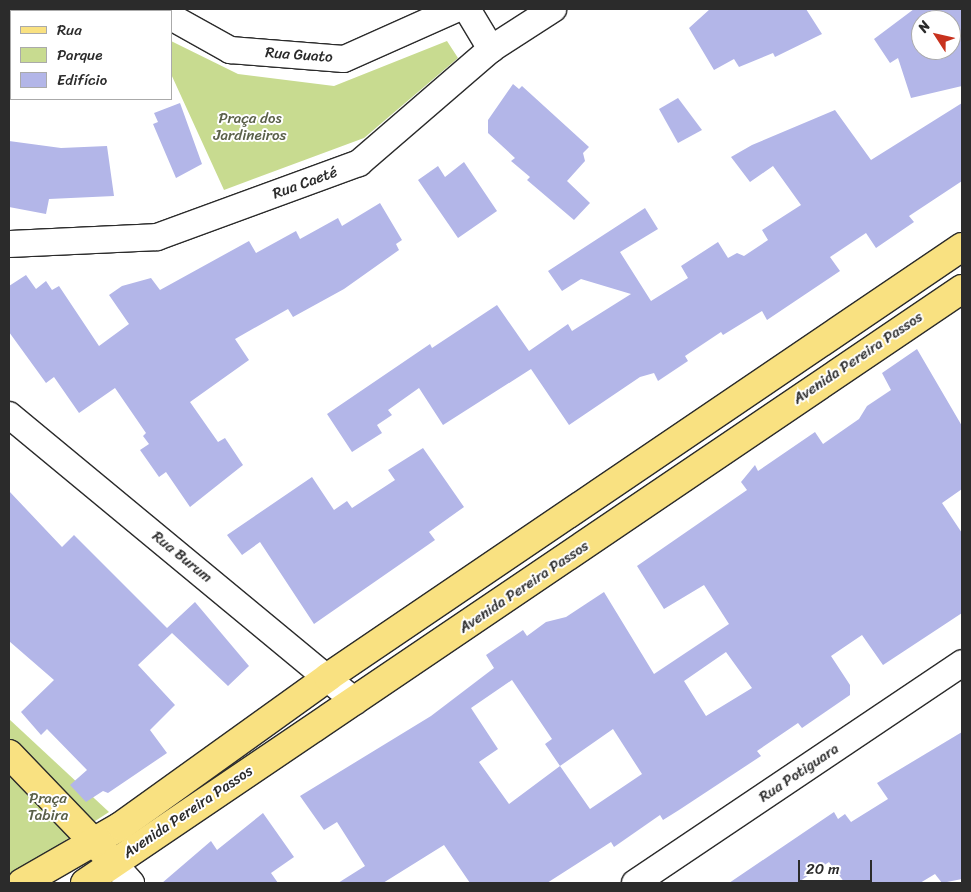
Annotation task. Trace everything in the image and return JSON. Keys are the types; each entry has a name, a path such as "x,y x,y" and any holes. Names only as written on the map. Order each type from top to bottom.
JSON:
{"main road":[{"name":"Avenida Pereira Passos","path":"95,843 328,677 512,555 962,247"},
{"name":"Avenida Pereira Passos","path":"85,883 532,583 778,412 962,289"},
{"path":"761,385 778,412"},
{"path":"512,555 532,583"},
{"path":"9,754 113,863"},
{"path":"22,883 95,843"}],"street":[{"name":"Rua Guato","path":"172,18 230,50 344,59 456,9"},
{"path":"467,9 491,49"},
{"name":"Rua Caeté","path":"9,244 157,237 360,163 491,49 553,9"},
{"name":"Rua Burum","path":"9,415 355,701"},
{"name":"Rua Potiguara","path":"636,883 962,663"},
{"path":"113,863 131,883"}],"green space":[{"name":"Praça dos Jardineiros","path":"172,41 238,74 334,86 447,41 458,58 364,138 224,190 172,76"},
{"name":"Praça Tabira","path":"9,719 109,812 9,877"}],"building":[{"path":"710,9 806,9 822,34 775,57 773,53 739,67 734,59 714,70 689,28"},
{"path":"962,9 962,86 911,98 898,58 890,63 874,39 911,11 911,60 961,60 961,10 913,10"},
{"path":"513,84 519,89 522,86 589,147 583,153 585,161 567,181 590,203 574,220 527,180 530,177 511,161 515,158 488,133 488,120"},
{"path":"678,98 702,130 678,143 659,109"},
{"path":"180,103 202,164 176,178 153,124 158,122 154,113"},
{"path":"962,103 962,181 909,216 914,222 876,248 866,233 830,257 840,271 767,320 762,311 723,335 721,332 685,356 688,361 658,381 654,373 640,377 569,425 531,369 443,425 419,388 388,410 392,415 377,425 382,433 352,452 327,414 430,344 432,348 497,305 529,351 568,324 572,331 631,294 581,279 562,291 548,271 645,208 658,229 620,252 651,301 688,278 681,266 718,242 728,258 737,253 744,256 768,240 762,230 801,205 773,166 750,182 731,157 752,145 835,110 871,160"},
{"path":"9,141 61,148 107,146 114,196 49,199 46,214 9,207"},
{"path":"464,162 497,211 458,238 418,180 438,166 445,177"},
{"path":"380,203 402,240 396,244 399,250 344,289 293,317 288,309 235,339 249,360 190,402 218,442 225,438 243,465 190,507 166,472 159,477 140,450 149,444 143,436 146,433 115,388 79,413 54,377 46,383 9,332 9,286 26,275 36,289 46,281 52,290 59,286 99,346 129,324 109,295 122,286 151,278 160,290 249,241 256,253 296,231 300,239 338,218 342,226"},
{"path":"917,349 962,426 962,489 942,503 962,533 962,613 883,665 862,635 831,656 850,685 850,695 802,728 798,723 757,751 761,756 663,820 660,815 614,847 611,842 547,883 470,883 444,845 383,883 338,883 365,866 337,822 324,830 300,796 431,716 494,668 486,655 523,630 527,636 546,622 566,617 604,592 654,674 729,624 704,585 664,609 637,566 747,490 741,482 755,465 758,471 815,432 823,444 859,419 867,406 891,390 882,373","holes":["726,652 752,688 706,716 684,681","512,680 552,739 545,744 560,766 509,804 479,762 498,749 471,708","613,729 642,774 590,809 560,766"]},
{"path":"423,448 464,507 429,532 435,540 314,624 260,542 242,555 227,535 312,477 334,510 347,501 352,508 395,480 388,470"},
{"path":"9,491 62,547 74,535 167,628 195,602 249,666 228,686 172,633 138,665 175,705 150,730 167,753 108,793 103,791 86,802 70,785 87,770 47,729 41,735 21,712 54,680 9,641"},
{"path":"962,732 962,879 942,883 935,874 920,883 845,883 829,862 797,883 729,883 834,812 838,819 845,814 851,822 888,799 877,783"},
{"path":"263,813 294,857 271,873 278,883 162,883 211,841 217,850"}]}
